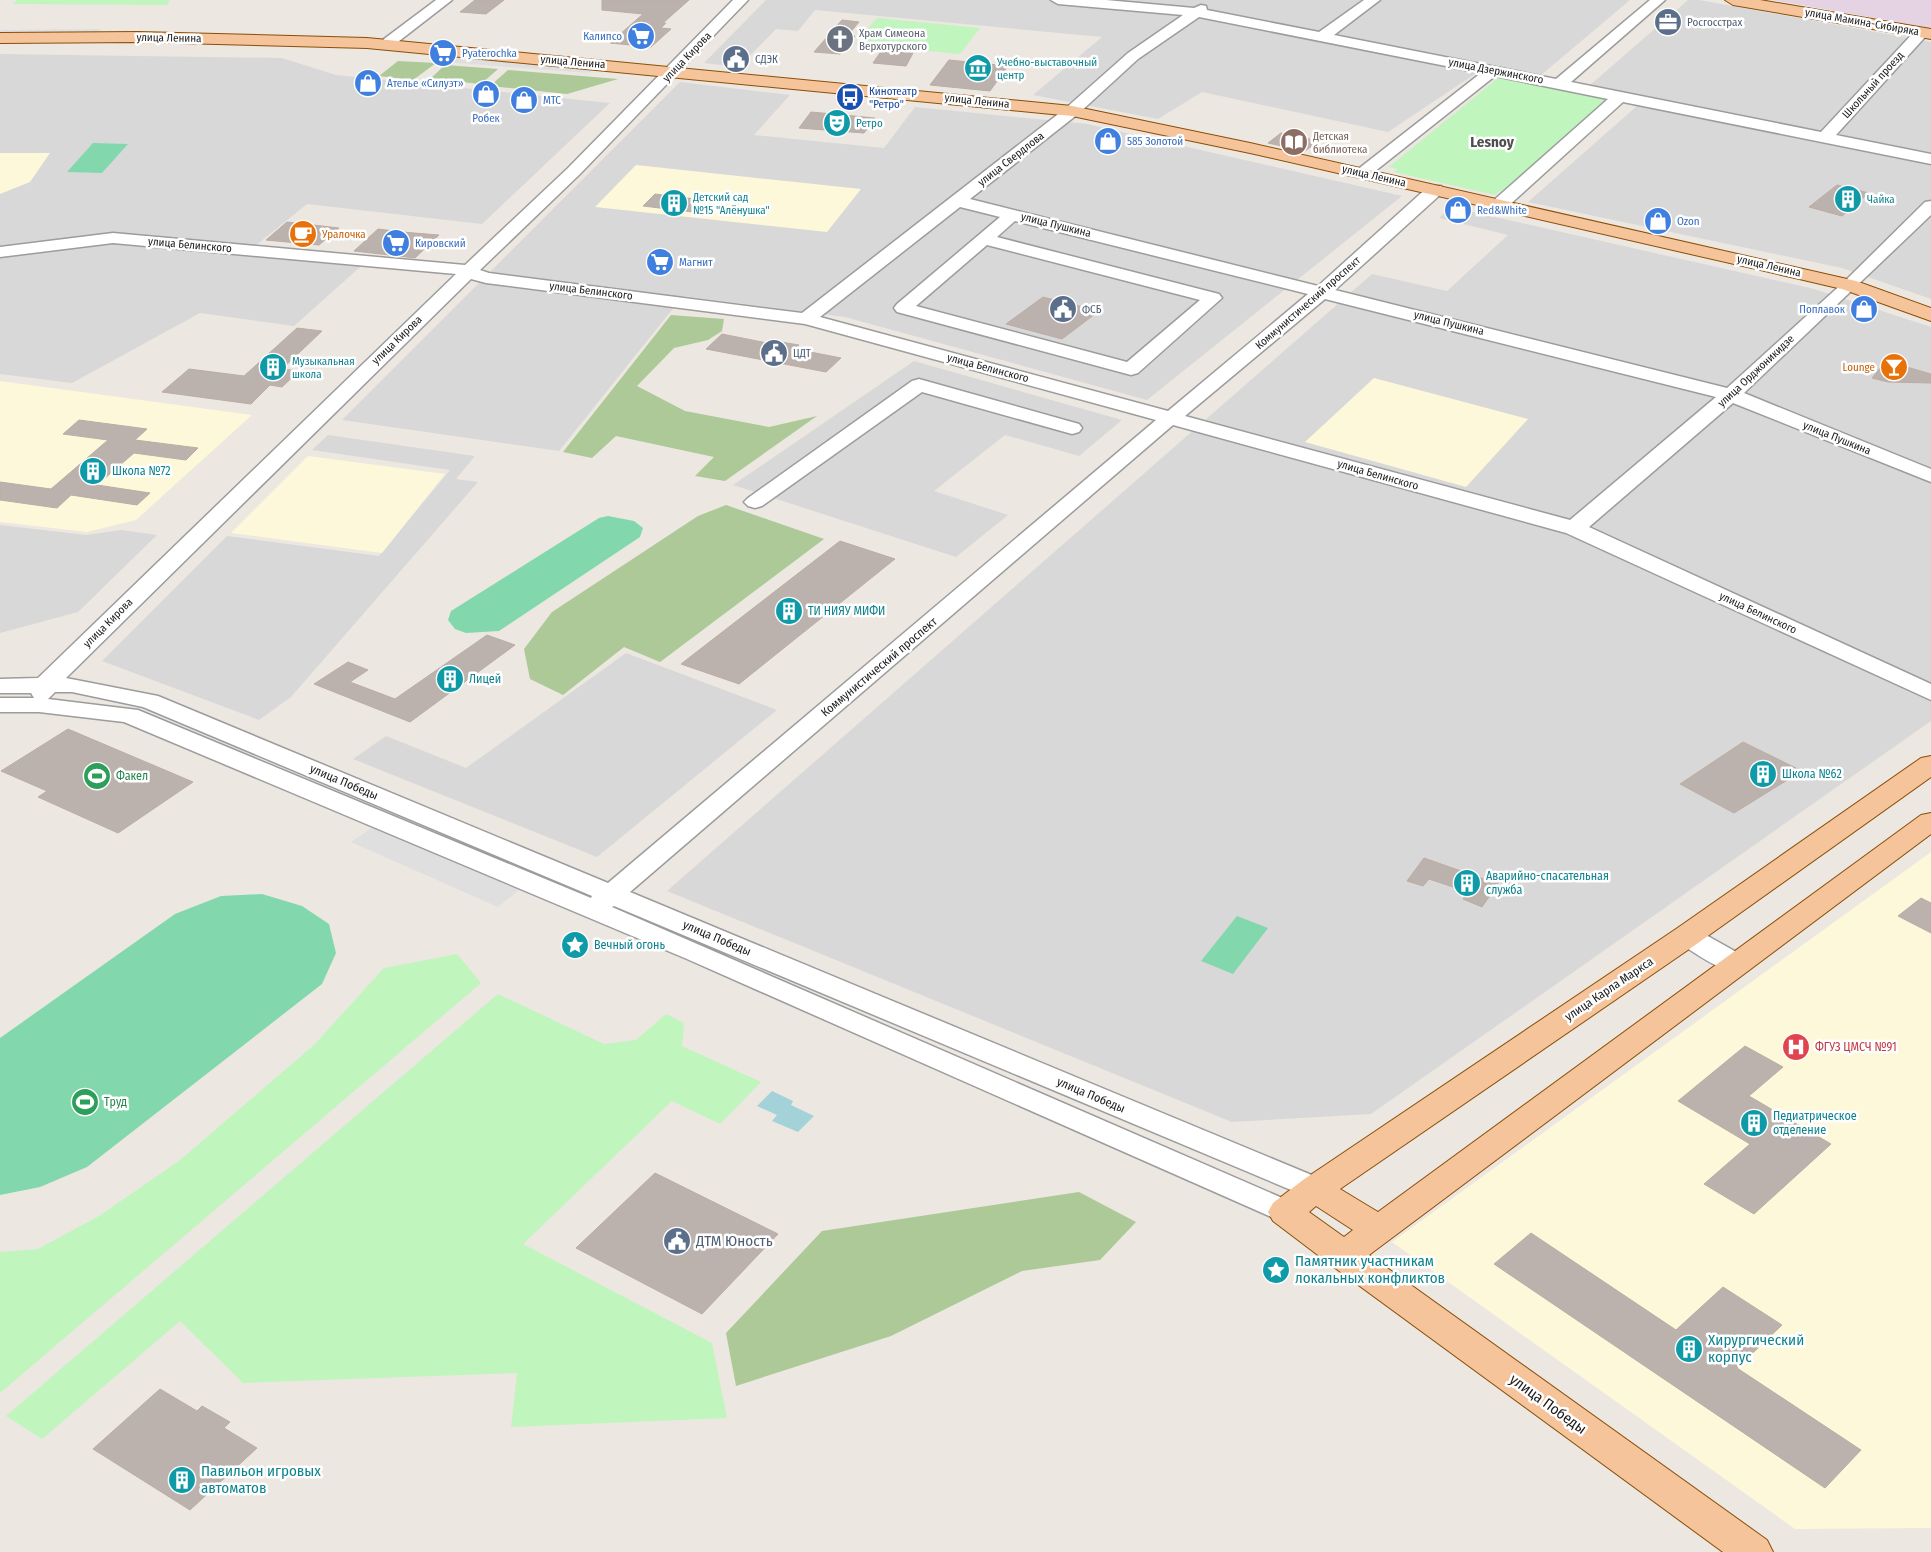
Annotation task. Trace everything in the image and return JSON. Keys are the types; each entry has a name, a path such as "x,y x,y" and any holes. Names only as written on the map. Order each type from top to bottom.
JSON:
{"main road":[{"name":"улица Мамина-Сибиряка","path":"1733,0 1926,33"},
{"name":"улица Ленина","path":"0,37 150,37 388,43 988,99 1073,110 1365,172 1435,190 1501,203 1851,284 1931,315"},
{"path":"1365,172 1501,203"},
{"path":"1851,284 1931,309"},
{"name":"улица Карла Маркса","path":"1286,1212 1315,1189 1687,936 1931,764"},
{"path":"1342,1256 1931,822"},
{"name":"улица Победы","path":"1315,1189 1378,1228"},
{"name":"улица Победы","path":"1286,1212 1342,1256 1753,1552"}],"street":[{"path":"388,43 445,0"},
{"name":"улица Кирова","path":"42,695 384,352 469,272 674,71 742,0"},
{"name":"улица Дзержинского","path":"1065,0 1196,12 1931,159"},
{"name":"улица Свердлова","path":"806,319 1073,110 1133,56 1215,0"},
{"path":"1322,37 1373,0"},
{"path":"1560,84 1658,0"},
{"name":"Школьный проезд","path":"1825,138 1926,33"},
{"path":"1365,172 1493,70"},
{"path":"1501,203 1620,96"},
{"name":"Коммунистический проспект","path":"602,902 1323,291 1435,190"},
{"name":"улица Пушкина","path":"957,201 1323,291 1731,395 1931,476"},
{"name":"улица Орджоникидзе","path":"1574,528 1731,395 1851,284 1931,206"},
{"path":"984,239 1214,298 1131,369 903,308 1012,215"},
{"name":"улица Белинского","path":"0,252 113,238 447,267 486,278 806,319 1574,528 1931,693"},
{"path":"1192,292 1223,267"},
{"path":"755,502 919,385 1072,428"},
{"name":"улица Победы","path":"0,686 129,715 602,902 1315,1189"},
{"name":"улица Победы","path":"0,706 42,695"},
{"name":"улица Победы","path":"602,902 697,952 1286,1212"},
{"path":"1687,936 1737,964"}],"shaded area":[{"path":"766,0 1630,0 1540,76 1487,66 1388,132 1202,92 1158,119 1033,95 1102,37 815,10 798,31 776,29 739,67 704,63"},
{"path":"1688,0 1699,0 1931,42 1931,299 1842,268 1528,202 1646,98 1589,86"},
{"path":"1772,0 1931,0 1931,28"},
{"path":"101,29 96,34 0,34 0,30"},
{"path":"443,53 595,67 589,73 434,61"},
{"path":"0,54 282,58 336,75 610,103 482,224 307,204 255,246 369,259 294,326 200,313 72,383 0,374"},
{"path":"680,82 790,95 754,135 884,148 915,107 1087,124 1402,196 1147,400 845,317 683,296 559,451 342,420"},
{"path":"0,153 50,153 30,182 0,194"},
{"path":"636,165 861,189 827,232 595,207"},
{"path":"1451,207 1814,289 1931,327 1931,721 1371,1114 1232,1122 667,891 1372,274 1447,291 1508,235 1439,218"},
{"path":"914,361 1122,420 1079,456 1005,435 934,491 1008,515 956,557 733,485"},
{"path":"1374,378 1528,419 1466,487 1305,442"},
{"path":"0,381 252,415 136,520 87,532 0,522"},
{"path":"328,435 475,456 456,479 478,482 291,697 259,720 102,661 227,536 379,556 450,470 312,450"},
{"path":"308,456 445,474 382,553 231,533"},
{"path":"0,525 86,535 121,530 157,535 78,612 0,633"},
{"path":"626,653 777,710 597,857 353,759 386,736 466,768"},
{"path":"373,827 519,890 498,907 351,842"},
{"name":"ФГУЗ ЦМСЧ №91","path":"1931,852 1931,1528 1795,1529 1392,1242"}],"green space":[{"path":"17,0 170,0 167,5 13,4"},
{"path":"877,18 980,28 960,54 855,44"},
{"path":"398,61 436,63 413,80 379,76"},
{"path":"445,65 498,69 481,84 430,79"},
{"path":"508,70 618,79 567,94 490,86"},
{"path":"1498,78 1610,100 1508,193 1500,191 1495,195 1394,172 1398,169 1389,167"},
{"path":"93,143 128,144 102,173 67,172"},
{"path":"671,315 724,319 722,331 708,340 674,348 637,386 685,411 769,427 817,416 725,481 695,476 714,457 616,436 592,458 563,452"},
{"path":"726,505 824,539 660,662 624,647 563,695 530,679 524,649 552,612 698,516"},
{"path":"608,516 634,521 643,528 640,537 499,631 466,633 455,629 448,620 451,611 599,518"},
{"name":"Труд","path":"262,894 302,906 329,924 336,953 322,984 87,1167 40,1187 0,1195 0,1038 175,914 221,896"},
{"path":"1237,916 1268,928 1233,974 1201,961"},
{"path":"457,954 481,983 0,1393 0,1252 38,1249 99,1216 179,1161 315,1044 384,968"},
{"path":"498,994 604,1044 636,1040 666,1014 684,1023 682,1046 761,1082 720,1124 672,1101 523,1244 712,1343 727,1418 511,1427 517,1373 243,1383 180,1321 42,1439 6,1416"},
{"path":"1079,1192 1136,1222 1100,1260 1022,1271 891,1336 736,1386 726,1333 822,1231"}],"water":[{"path":"772,1091 793,1101 791,1105 814,1116 798,1132 772,1121 777,1115 757,1106"}],"building":[{"path":"475,0 504,0 486,14 460,12"},
{"path":"602,0 689,0 663,23 666,23 661,28 671,29 651,47 610,43 643,14 602,10"},
{"name":"Храм Симеона Верхотурского","path":"842,20 859,22 847,36 855,36 840,54 814,52"},
{"path":"882,50 913,53 906,66 873,63"},
{"path":"949,60 1008,66 990,91 930,85"},
{"name":"Ретро","path":"811,112 875,118 864,133 799,128"},
{"name":"Детская библиотека","path":"1281,133 1319,141 1305,151 1268,143"},
{"name":"Чайка","path":"1837,185 1869,193 1842,216 1809,207"},
{"name":"Детский сад №15 \"Алёнушка\"","path":"655,194 704,200 693,212 643,206"},
{"name":"Уралочка","path":"287,222 339,228 319,245 266,240"},
{"name":"Кировский","path":"378,229 439,235 415,258 354,251"},
{"path":"1043,297 1099,311 1062,339 1006,324"},
{"name":"Музыкальная школа","path":"297,328 322,331 282,369 299,371 282,387 270,385 251,404 162,392 189,369 244,376"},
{"name":"ЦДТ","path":"722,334 772,344 775,341 799,345 795,349 841,358 826,372 706,349"},
{"name":"Lounge","path":"1886,361 1931,374 1931,383 1888,382 1872,378"},
{"name":"Школа №72","path":"79,420 147,429 135,440 198,448 186,460 134,453 97,485 150,493 137,505 71,495 57,508 0,500 0,482 51,489 108,440 63,434"},
{"name":"ТИ НИЯУ МИФИ","path":"840,541 895,559 739,684 681,664"},
{"name":"Лицей","path":"487,635 515,645 410,722 314,684 348,662 368,670 350,682 395,699"},
{"name":"Факел","path":"68,729 193,782 118,833 38,797 47,791 1,771"},
{"name":"Школа №62","path":"1743,742 1802,771 1734,813 1680,784"},
{"name":"Аварийно-спасательная служба","path":"1424,858 1498,884 1482,907 1463,899 1468,892 1429,879 1423,886 1407,881"},
{"path":"1921,898 1931,903 1931,933 1898,916"},
{"name":"Педиатрическое отделение","path":"1745,1046 1783,1067 1749,1096 1831,1144 1754,1214 1704,1184 1750,1144 1678,1101"},
{"name":"ДТМ Юность","path":"655,1173 778,1234 702,1314 576,1248"},
{"name":"Хирургический корпус","path":"1531,1233 1676,1330 1723,1287 1782,1325 1737,1368 1861,1450 1825,1488 1494,1264"},
{"name":"Павильон игровых автоматов","path":"160,1389 197,1411 202,1406 230,1422 224,1428 257,1448 190,1510 93,1449"}],"place":[{"name":"Росгосстрах","path":"1668,22"},
{"name":"Калипсо","path":"641,36"},
{"name":"Храм Симеона Верхотурского","path":"840,39"},
{"name":"Pyaterochka","path":"443,53"},
{"name":"СДЭК","path":"736,59"},
{"name":"Учебно-выставочный центр","path":"978,68"},
{"name":"Ателье «Силуэт»","path":"368,83"},
{"name":"Робек","path":"486,94"},
{"name":"Кинотеатр \"Ретро\"","path":"850,97"},
{"name":"МТС","path":"524,100"},
{"name":"Ретро","path":"837,123"},
{"name":"585 Золотой","path":"1108,141"},
{"name":"Детская библиотека","path":"1294,142"},
{"name":"Чайка","path":"1848,199"},
{"name":"Детский сад №15 \"Алёнушка\"","path":"674,203"},
{"name":"Red&White","path":"1458,210"},
{"name":"Ozon","path":"1658,221"},
{"name":"Уралочка","path":"303,234"},
{"name":"Кировский","path":"396,243"},
{"name":"Магнит","path":"660,262"},
{"name":"ФСБ","path":"1063,309"},
{"name":"Поплавок","path":"1864,309"},
{"name":"ЦДТ","path":"774,353"},
{"name":"Музыкальная школа","path":"273,367"},
{"name":"Lounge","path":"1894,367"},
{"name":"Школа №72","path":"93,471"},
{"name":"ТИ НИЯУ МИФИ","path":"789,611"},
{"name":"Лицей","path":"450,679"},
{"name":"Школа №62","path":"1763,774"},
{"name":"Факел","path":"97,776"},
{"name":"Аварийно-спасательная служба","path":"1467,883"},
{"name":"Вечный огонь","path":"575,945"},
{"name":"ФГУЗ ЦМСЧ №91","path":"1796,1047"},
{"name":"Труд","path":"85,1102"},
{"name":"Педиатрическое отделение","path":"1754,1123"},
{"name":"ДТМ Юность","path":"677,1241"},
{"name":"Памятник участникам локальных конфликтов","path":"1276,1270"},
{"name":"Хирургический корпус","path":"1689,1349"},
{"name":"Павильон игровых автоматов","path":"182,1480"}],"district":[{"name":"Lesnoy","path":"1492,142"}]}
